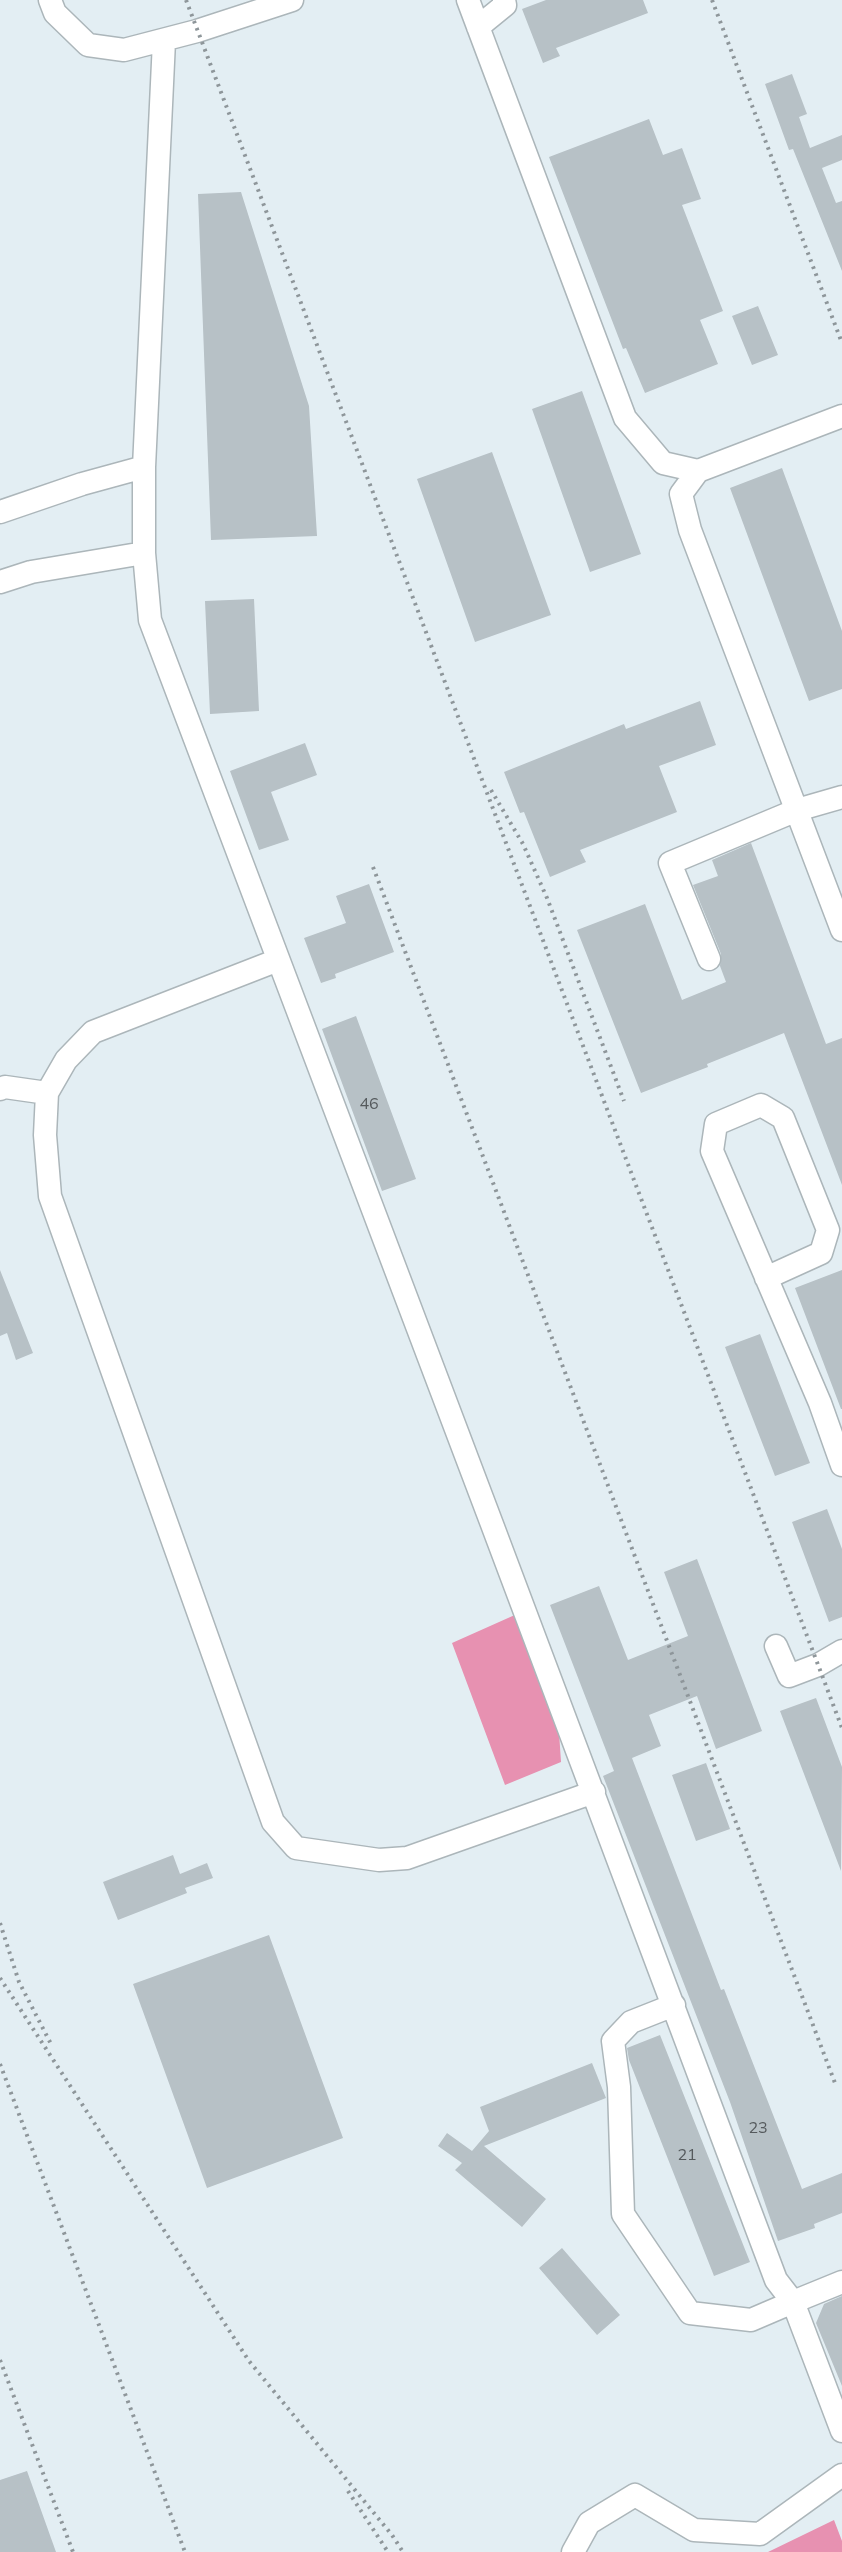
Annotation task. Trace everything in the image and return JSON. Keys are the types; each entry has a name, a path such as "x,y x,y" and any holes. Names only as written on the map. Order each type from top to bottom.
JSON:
{"lane":[{"path":"50,0 56,13 88,45 124,50 164,41 292,0"},
{"path":"468,0 625,418 663,463 698,471"},
{"path":"478,27 505,5 504,0"},
{"path":"164,41 144,467 144,553 150,620 594,1792 776,2280 793,2302 842,2431"},
{"path":"842,416 698,471 681,494 690,530 797,810 837,901 842,930"},
{"path":"0,512 82,484 144,467"},
{"path":"0,582 31,572 144,553"},
{"path":"709,959 670,863 797,810 842,797"},
{"path":"278,960 93,1032 66,1060 47,1093 45,1135 50,1196 273,1822 296,1848 379,1860 407,1858 594,1792"},
{"path":"0,1089 5,1087 47,1093"},
{"path":"766,1278 821,1253 828,1230 783,1118 761,1105 716,1124 712,1151 766,1278 820,1403 842,1465"},
{"path":"776,1646 789,1676 818,1665 842,1651"},
{"path":"674,2005 631,2022 613,2041 619,2087 623,2214 690,2313 751,2320 842,2282"},
{"path":"573,2552 589,2523 635,2495 694,2530 760,2534 842,2475"}],"shaded area":[{"path":"517,1614 559,1732 561,1762 505,1785 452,1643"},
{"path":"834,2520 842,2541 842,2552 768,2552"}],"building":[{"path":"546,0 643,0 648,13 556,48 560,56 543,63 522,9"},
{"path":"792,74 807,114 799,117 810,148 842,135 842,160 822,168 836,203 842,201 842,271 793,149 789,150 765,84"},
{"path":"649,119 663,155 682,148 701,199 682,205 723,311 700,320 718,364 645,393 626,348 623,349 549,157"},
{"path":"241,192 309,406 317,536 211,540 198,194"},
{"path":"758,306 778,355 752,365 732,316"},
{"path":"582,391 641,554 590,572 532,409"},
{"path":"492,452 551,615 475,642 417,479"},
{"path":"782,468 842,631 842,689 809,701 730,488"},
{"path":"254,599 259,711 210,714 205,601"},
{"path":"700,701 716,745 659,766 677,812 580,850 586,862 550,877 524,812 520,813 504,772 624,724 626,729"},
{"path":"305,743 317,775 271,792 289,840 259,850 230,771"},
{"path":"751,843 826,1044 842,1038 842,1185 784,1033 707,1064 708,1067 641,1093 577,930 645,904 682,1000 726,982 720,966 721,954 693,885 718,876 712,860"},
{"path":"369,884 394,952 335,974 336,978 321,983 304,938 346,923 336,896"},
{"path":"356,1016 416,1179 382,1191 322,1029"},
{"path":"0,1270 33,1353 16,1360 7,1333 0,1336"},
{"path":"842,1270 842,1409 841,1409 795,1288"},
{"path":"760,1334 810,1463 775,1476 725,1347"},
{"path":"827,1509 842,1549 842,1617 829,1622 792,1522"},
{"path":"697,1559 762,1731 716,1749 697,1696 649,1715 661,1746 632,1758 721,1990 724,1989 802,2189 842,2173 842,2213 814,2224 815,2228 778,2241 730,2102 603,1776 614,1771 550,1605 599,1586 628,1660 688,1636 664,1572"},
{"path":"816,1698 842,1767 841,1871 780,1711"},
{"path":"706,1763 730,1829 696,1841 672,1775"},
{"path":"173,1855 180,1874 207,1863 213,1878 185,1888 187,1893 118,1920 103,1882"},
{"path":"269,1935 343,2138 207,2188 133,1984"},
{"path":"660,2035 750,2262 714,2276 629,2060 627,2048"},
{"path":"592,2063 606,2098 484,2146 546,2199 522,2227 455,2170 462,2163 438,2146 447,2133 472,2151 489,2131 480,2107"},
{"path":"562,2248 620,2315 597,2335 539,2268"},
{"path":"842,2296 842,2386 816,2323 824,2304"},
{"path":"27,2471 56,2552 0,2552 0,2480"}],"railway":[{"path":"186,0 842,1728"},
{"path":"712,0 842,343"},
{"path":"491,790 523,844 547,898 624,1101"},
{"path":"373,867 835,2083"},
{"path":"0,1923 19,1982 51,2044"},
{"path":"0,1978 249,2361 392,2535 403,2552"},
{"path":"0,2064 185,2552"},
{"path":"0,2360 73,2552"},
{"path":"348,2491 388,2552"}]}
